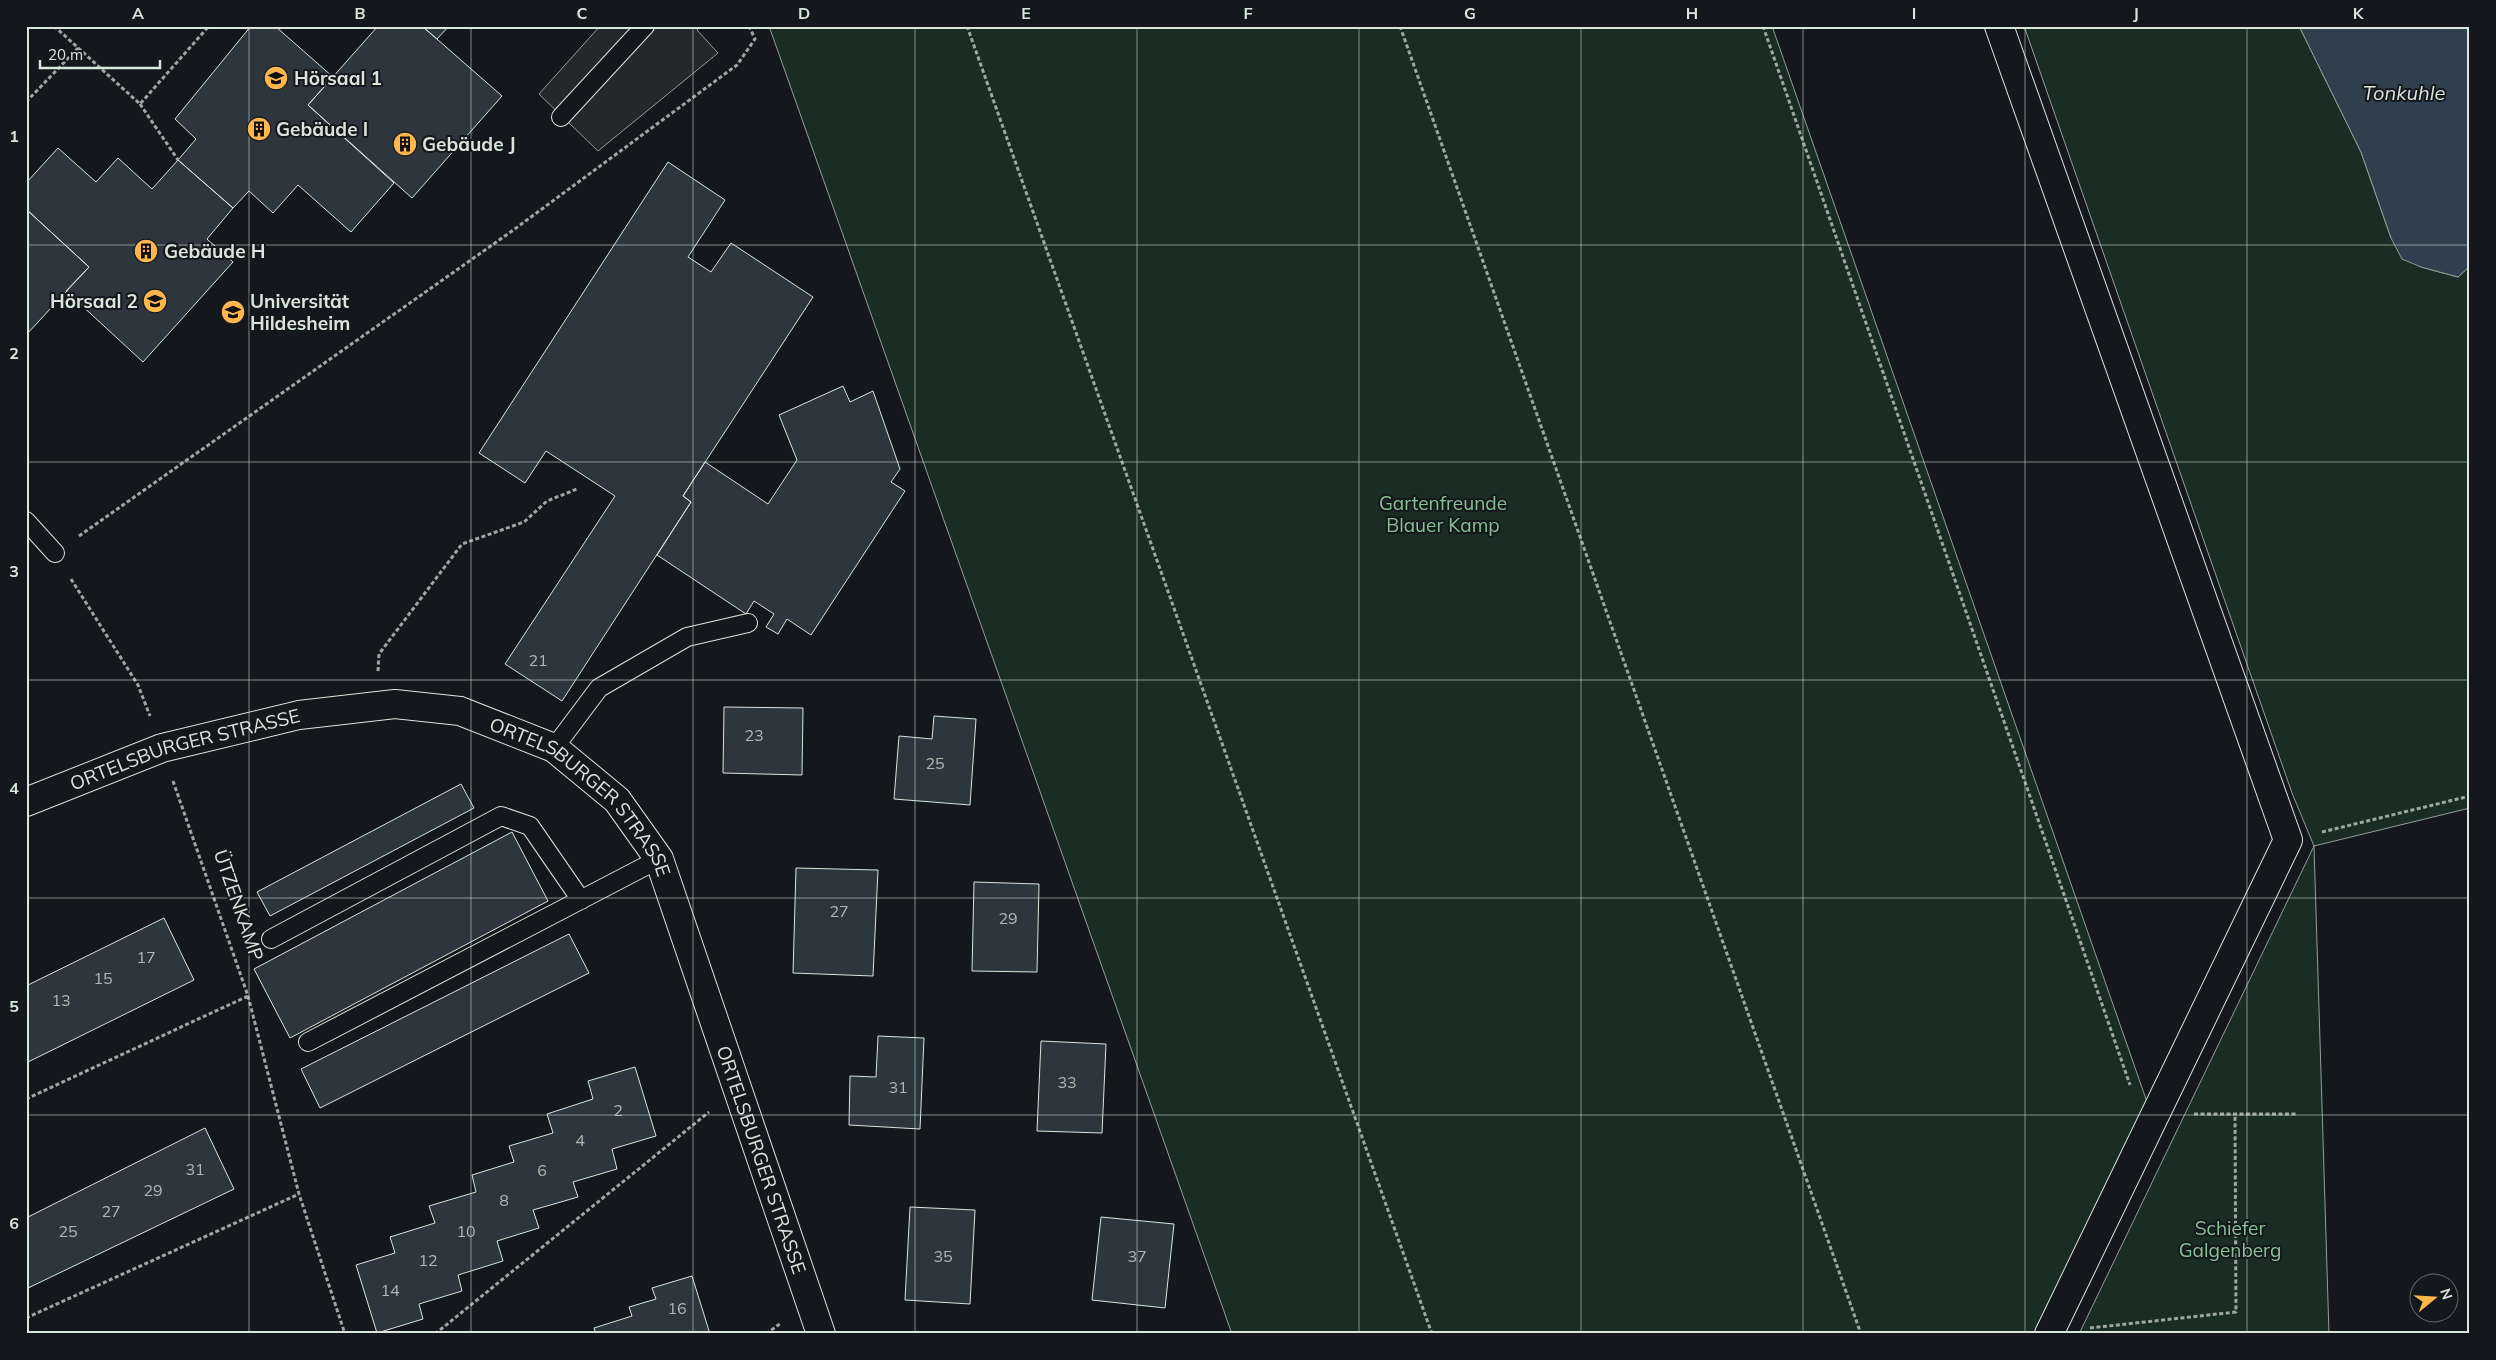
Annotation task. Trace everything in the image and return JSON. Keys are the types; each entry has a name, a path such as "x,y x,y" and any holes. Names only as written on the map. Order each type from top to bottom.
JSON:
{"street":[{"path":"1999,26 2288,840 2049,1333"},
{"name":"ORTELSBURGER STRASSE","path":"26,802 162,748 299,715 375,706 395,704 460,711 554,748 617,800 659,859 738,1088 756,1149 821,1334"}],"lane":[{"path":"561,116 645,26"},
{"path":"26,521 55,553"},
{"path":"554,748 599,688 688,637 748,622"},
{"path":"271,939 500,816 530,826 581,900"},
{"path":"308,1042 659,859"}],"path":[{"path":"54,26 140,104 178,160"},
{"path":"140,104 209,26"},
{"path":"55,553 512,231 737,65 755,40 749,26"},
{"path":"966,26 1432,1334"},
{"path":"1400,26 1861,1334"},
{"path":"1763,26 2150,1122 2236,1114 2296,1114"},
{"path":"26,102 78,48"},
{"path":"375,706 379,654 462,544 524,522 547,501 577,489"},
{"name":"ÜTZENKAMP","path":"55,553 138,685 162,748 248,996 299,1194 345,1334"},
{"path":"2288,840 2470,796"},
{"path":"26,1099 248,996"},
{"path":"435,1334 738,1088"},
{"path":"2049,1333 2236,1312 2236,1114"},
{"path":"26,1318 299,1194"}],"green space":[{"name":"Gartenfreunde Blauer Kamp","path":"769,26 1772,26 2147,1102 2034,1334 1232,1334"},
{"path":"2024,26 2299,26 2361,152 2391,238 2421,267 2458,277 2470,266 2470,808 2314,846 2292,793"},
{"name":"Schiefer Galgenberg","path":"2314,846 2329,1334 2079,1334"}],"shaded area":[{"path":"600,26 700,26 697,30 718,53 598,151 539,94"}],"water":[{"name":"Tonkuhle","path":"2299,26 2470,26 2470,266 2458,277 2421,267 2402,259 2391,238 2361,152"}],"building":[{"name":"Gebäude I","path":"251,26 275,26 333,77 308,105 394,183 351,232 298,185 273,213 249,191 233,208 178,160 196,139 175,119"},
{"name":"Gebäude J","path":"378,26 422,26 502,96 412,198 308,105"},
{"path":"422,26 449,26 437,39"},
{"name":"Gebäude H","path":"58,148 96,182 118,158 152,189 178,160 233,208 207,239 233,262 143,362 66,291 89,267 26,209 26,183"},
{"path":"668,162 725,200 688,257 711,272 731,243 813,297 683,496 691,502 562,701 505,664 615,496 546,451 525,483 479,453"},
{"path":"26,209 89,267 26,335"},
{"path":"843,386 850,402 873,391 900,469 891,482 905,491 811,635 787,619 778,634 766,627 774,614 754,601 746,614 657,555 691,502 683,496 705,462 768,504 797,460 779,415"},
{"path":"724,707 803,708 802,775 723,773"},
{"path":"934,716 976,719 970,805 894,799 899,736 932,739"},
{"path":"461,784 474,808 270,916 257,892"},
{"path":"512,832 548,901 290,1038 254,969"},
{"path":"796,868 878,870 873,976 793,973"},
{"path":"974,882 1039,884 1037,972 972,971"},
{"path":"164,918 194,980 26,1063 26,986"},
{"path":"569,934 589,973 320,1108 301,1069"},
{"path":"878,1036 924,1038 920,1129 849,1125 850,1076 876,1077"},
{"path":"1041,1041 1106,1044 1102,1133 1037,1131"},
{"path":"635,1067 656,1136 612,1149 617,1169 573,1182 578,1197 533,1210 539,1228 497,1241 503,1261 458,1275 462,1291 419,1304 423,1319 377,1333 356,1265 395,1253 390,1237 435,1223 429,1206 476,1192 472,1175 514,1162 509,1146 553,1133 547,1114 593,1099 588,1081"},
{"path":"205,1128 234,1189 26,1289 26,1218"},
{"path":"910,1207 975,1210 970,1304 905,1300"},
{"path":"1101,1217 1174,1224 1165,1308 1092,1300"},
{"path":"692,1276 710,1334 596,1334 594,1328 632,1316 629,1307 656,1299 652,1288"}],"place":[{"name":"Hörsaal 1","path":"276,78"},
{"name":"Gebäude I","path":"259,129"},
{"name":"Gebäude J","path":"405,144"},
{"name":"Gebäude H","path":"146,251"},
{"name":"Hörsaal 2","path":"155,301"},
{"name":"Universität Hildesheim","path":"233,312"}]}
